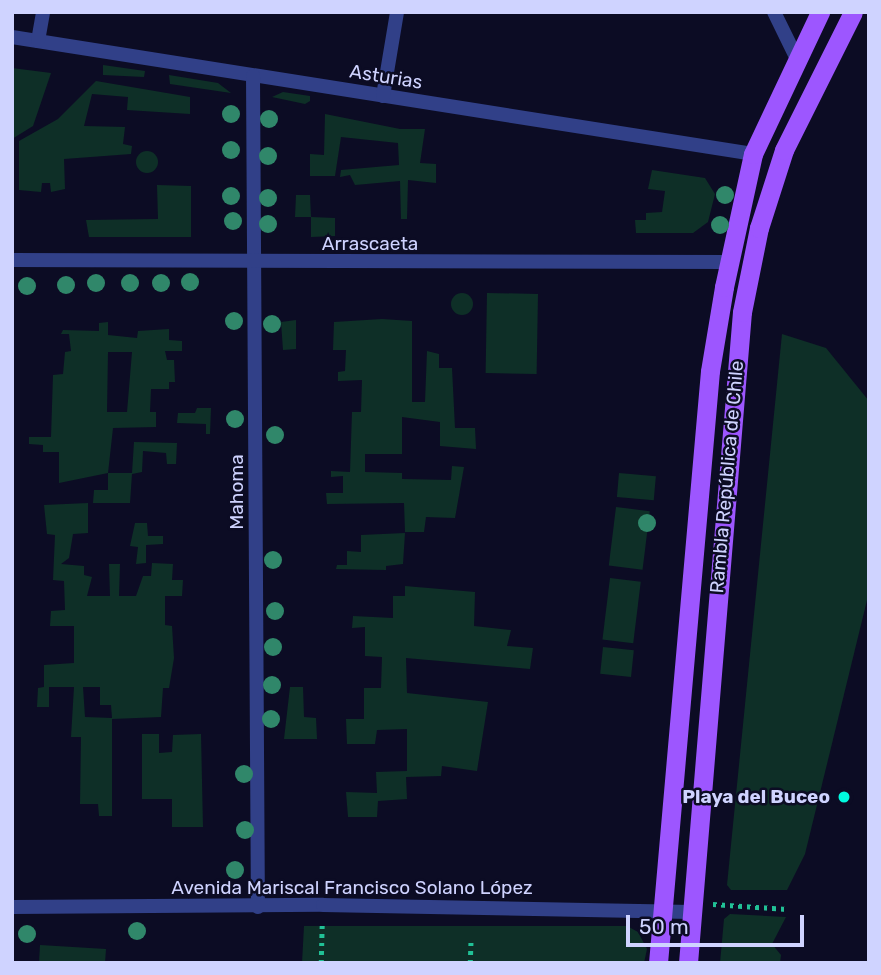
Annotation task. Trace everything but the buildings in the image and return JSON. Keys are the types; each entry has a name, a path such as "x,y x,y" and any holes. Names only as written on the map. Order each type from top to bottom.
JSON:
{"main road":[{"name":"Rambla República de Chile","path":"658,963 710,371 729,262 753,154 796,57 820,12"},
{"name":"Rambla República de Chile","path":"688,963 742,312 760,228 784,150 853,12"}],"street":[{"path":"38,41 43,12"},
{"path":"383,96 397,12"},
{"path":"774,12 796,57"},
{"name":"Asturias","path":"12,37 753,154"},
{"name":"Mahoma","path":"253,76 258,907"},
{"name":"Arrascaeta","path":"12,260 255,263 729,262"},
{"name":"Avenida Mariscal Francisco Solano López","path":"12,907 323,905 691,912"}],"path":[{"path":"712,904 787,909"},
{"path":"321,963 323,905"},
{"path":"470,963 471,938"},
{"path":"348,963 387,963"}],"green space":[{"path":"103,65 145,71 144,77 103,75"},
{"path":"12,68 51,73 33,126 12,139"},
{"path":"169,75 218,83 231,93 170,84"},
{"path":"96,81 190,97 190,114 127,110 128,97 92,94 84,126 125,127 123,144 132,146 131,154 64,159 65,189 51,192 50,183 42,183 41,192 19,190 19,141 58,119"},
{"path":"283,92 310,96 310,101 305,104 272,97"},
{"path":"325,114 400,129 425,129 420,163 436,164 436,183 408,180 407,219 401,219 400,181 355,185 350,175 340,177 341,170 399,165 398,143 341,137 335,176 310,176 310,154 324,155"},
{"path":"147,151 157,158 158,162 151,172 147,173 137,166 136,162 143,152"},
{"path":"652,170 705,178 715,194 708,222 693,233 636,233 635,220 646,220 646,213 662,212 665,191 648,189"},
{"path":"157,185 191,186 191,237 89,237 86,220 158,219"},
{"path":"296,195 310,195 311,217 295,217"},
{"path":"311,217 335,218 335,236 311,237"},
{"path":"462,293 470,296 473,304 470,312 462,315 454,312 451,304 454,296"},
{"path":"487,293 538,294 537,374 486,373"},
{"path":"382,319 412,321 412,402 425,402 427,351 439,354 439,368 452,368 455,428 475,428 476,449 440,446 440,422 402,417 402,454 365,454 365,472 402,473 402,479 451,480 452,466 464,467 455,518 426,517 424,532 405,532 404,503 327,504 326,493 343,493 343,476 331,477 331,471 350,472 352,412 361,412 362,380 338,381 338,372 345,371 346,350 333,350 334,322"},
{"path":"296,320 296,349 283,350 281,322"},
{"path":"108,322 108,335 137,338 138,331 169,329 169,340 182,341 182,351 165,351 167,360 174,360 175,382 169,382 169,389 151,389 150,412 156,412 156,427 113,428 108,473 59,483 59,452 43,452 43,445 29,444 29,437 51,437 53,375 63,374 65,352 71,351 69,334 61,334 63,330 99,331 99,323","holes":["108,352 132,352 127,412 107,412"]},
{"path":"782,334 826,348 869,401 869,592 805,854 787,890 731,890 727,885"},
{"path":"197,408 211,408 210,434 206,434 206,424 177,423 178,413 195,413"},
{"path":"134,442 177,443 176,464 167,464 166,453 143,451 142,472 132,474 130,503 93,503 94,490 108,490 108,473 132,473"},
{"path":"619,473 656,476 654,500 617,497"},
{"path":"88,503 88,533 73,534 69,558 61,564 84,566 84,575 92,577 87,596 110,596 109,564 120,564 119,596 136,596 143,576 151,576 152,563 173,564 172,580 183,580 182,596 165,596 165,625 172,626 174,658 169,688 163,688 161,717 112,719 112,816 99,816 98,804 80,804 81,737 71,737 74,687 49,687 49,707 37,707 38,688 44,687 44,665 74,663 74,626 50,626 51,611 65,610 64,581 53,580 55,535 47,534 44,505","holes":["83,687 100,687 100,705 111,705 112,718 85,717"]},
{"path":"616,507 650,511 643,570 609,566"},
{"path":"135,523 147,523 148,536 163,536 163,544 146,545 146,563 136,564 138,547 130,546"},
{"path":"405,533 403,564 386,566 386,570 336,569 337,565 347,565 347,551 361,552 361,535"},
{"path":"610,578 641,582 633,643 602,640"},
{"path":"405,586 475,592 474,626 511,630 507,646 533,648 530,669 406,658 407,693 488,702 477,771 442,766 441,776 406,777 407,799 378,801 377,817 348,817 346,792 377,793 376,772 407,771 407,729 377,730 375,744 347,744 346,719 364,719 364,688 381,688 382,657 365,656 365,627 352,628 353,616 393,618 393,596 405,596"},
{"path":"603,647 634,650 631,677 600,674"},
{"path":"290,687 303,687 304,717 316,718 317,739 284,739"},
{"path":"142,734 159,734 159,753 172,752 173,735 201,734 203,827 172,827 172,799 142,799"},
{"path":"730,914 786,917 772,944 781,955 780,963 720,963 724,919"},
{"path":"304,926 627,926 638,932 647,949 644,963 302,963"},
{"path":"40,945 106,949 105,963 39,963"}],"place":[{"name":"Playa del Buceo","path":"844,797"}]}
